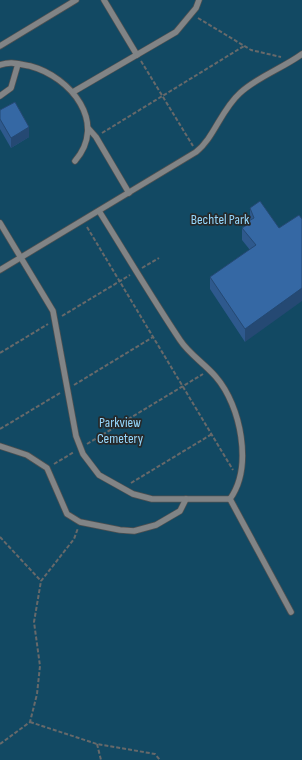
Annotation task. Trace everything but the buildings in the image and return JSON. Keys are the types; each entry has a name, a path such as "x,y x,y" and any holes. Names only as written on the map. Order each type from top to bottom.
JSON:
{"lane":[{"path":"0,46 76,0"},
{"path":"104,0 137,55"},
{"path":"73,92 176,32 191,14 199,0"},
{"path":"0,270 196,152 202,147 224,111 240,92 292,62 302,54"},
{"path":"0,65 10,62 44,70 73,92 84,113 88,128 96,137 129,193"},
{"path":"0,96 11,88 18,64"},
{"path":"74,161 83,151 88,128"},
{"path":"100,211 181,342 217,378 230,399 239,427 243,458 237,489 230,499"},
{"path":"0,223 53,311 56,320 76,436 83,454 99,475 133,494 152,499 230,499"},
{"path":"0,446 27,455 47,468 54,481 67,514 80,522 120,530 134,531 156,525 180,511 186,499"},
{"path":"230,499 291,612"}],"path":[{"path":"191,14 251,50 292,62"},
{"path":"96,137 244,46"},
{"path":"137,55 196,152"},
{"path":"83,220 239,479"},
{"path":"0,353 159,258"},
{"path":"0,429 153,337"},
{"path":"47,468 209,370"},
{"path":"122,488 212,434"},
{"path":"0,744 30,722 37,694 40,666 34,622 41,581 74,539 80,522"},
{"path":"0,537 41,581"},
{"path":"30,722 98,744 155,754 160,760"},
{"path":"98,744 101,760"}],"green space":[{"path":"0,0 302,0 302,760 0,760"}],"park label":[{"name":"Bechtel Park","path":"220,219"},
{"name":"Parkview Cemetery","path":"120,430"}]}
